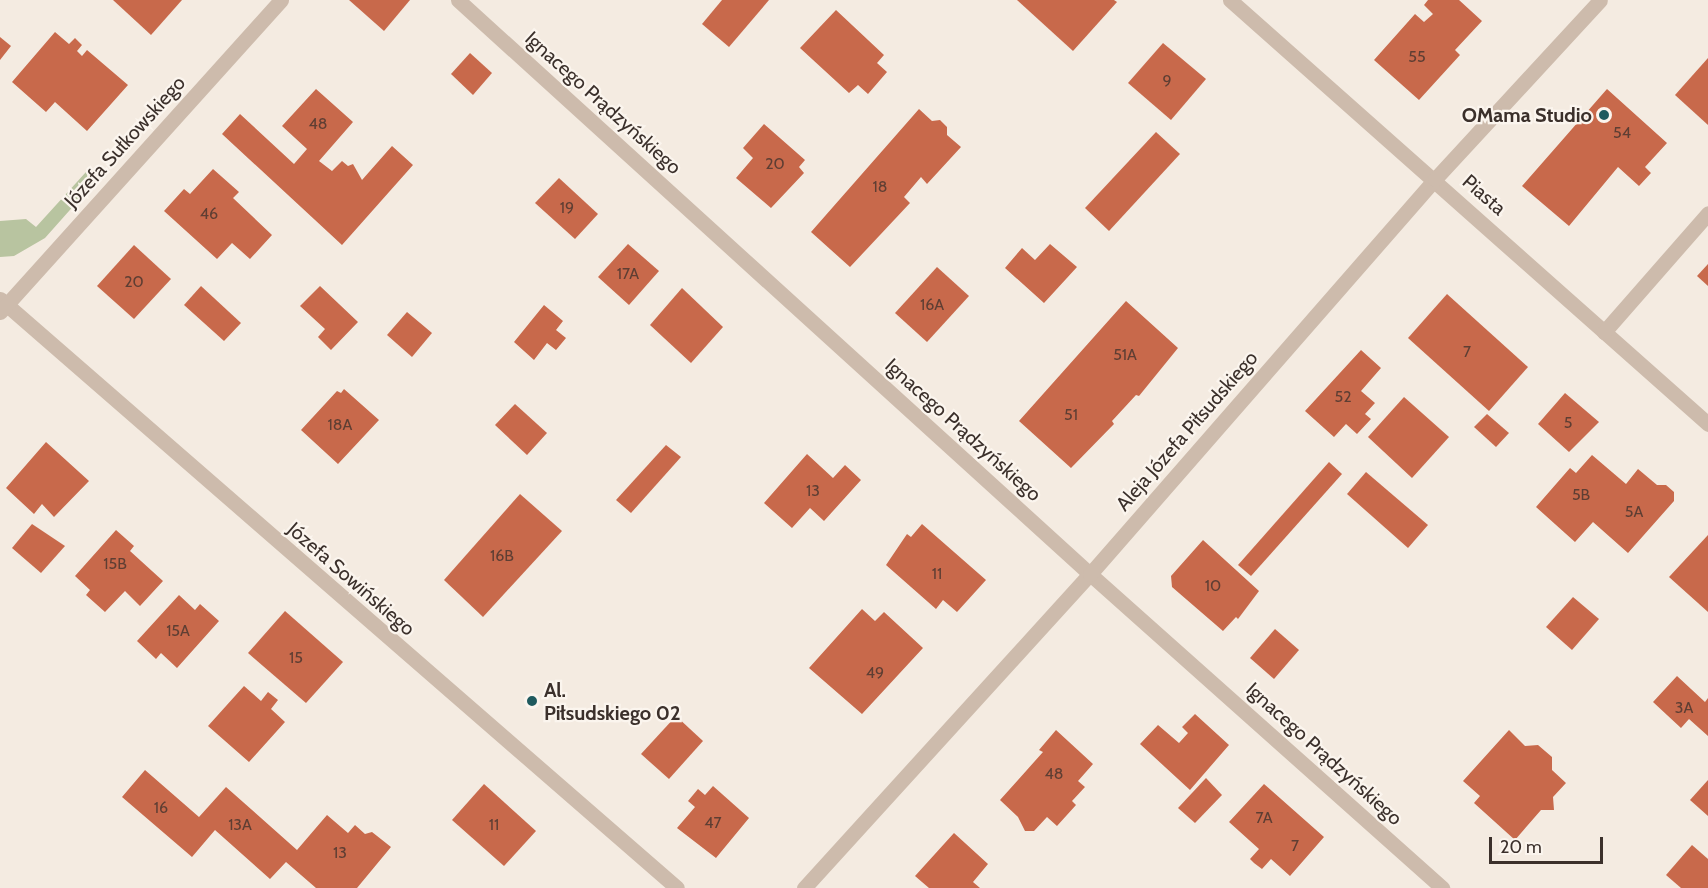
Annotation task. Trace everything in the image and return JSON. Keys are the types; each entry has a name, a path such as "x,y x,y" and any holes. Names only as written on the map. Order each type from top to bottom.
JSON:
{"street":[{"name":"Józefa Sułkowskiego","path":"2,305 280,0"},
{"name":"Ignacego Prądzyńskiego","path":"458,0 1090,574 1442,888"},
{"name":"Piasta","path":"1230,0 1708,424"},
{"name":"Aleja Józefa Piłsudskiego","path":"804,888 1090,574 1434,179 1600,0"},
{"path":"1605,332 1708,213"},
{"name":"Józefa Sowińskiego","path":"2,305 677,888"}],"green space":[{"path":"86,172 93,184 45,238 14,256 0,257 0,221 26,219 36,227"}],"building":[{"path":"113,0 182,0 151,35"},
{"path":"349,0 410,0 384,31"},
{"path":"722,0 769,0 729,47 702,24"},
{"path":"1017,0 1114,0 1117,2 1073,51"},
{"path":"1428,0 1459,0 1482,21 1455,50 1460,55 1419,100 1374,60 1415,14 1424,22 1433,14 1424,5"},
{"path":"836,10 884,55 877,63 887,72 868,94 858,85 849,93 800,48"},
{"path":"55,32 69,44 75,38 82,45 77,51 82,56 87,50 128,85 87,131 55,102 46,112 12,82"},
{"path":"0,37 11,46 0,60"},
{"path":"1163,43 1206,79 1171,120 1128,83"},
{"path":"470,53 492,73 473,95 451,74"},
{"path":"1708,58 1708,125 1675,95"},
{"path":"316,89 353,122 319,161 332,171 342,161 348,166 353,164 362,180 392,146 413,165 342,245 222,134 240,114 294,164 307,149 282,126"},
{"path":"1607,89 1667,143 1645,167 1651,173 1639,186 1618,167 1569,226 1522,186"},
{"path":"919,109 932,121 940,120 947,127 947,135 961,147 927,184 921,177 904,197 910,203 850,267 811,232"},
{"path":"764,124 805,160 799,167 804,173 771,208 736,178 753,158 743,148"},
{"path":"1156,132 1180,154 1109,231 1085,208"},
{"path":"213,169 239,192 233,198 272,235 250,259 232,243 217,259 164,211 184,189 190,194"},
{"path":"559,178 598,214 575,239 535,203"},
{"path":"628,244 659,271 629,305 598,277"},
{"path":"1050,244 1077,267 1044,303 1005,268 1022,248 1035,260"},
{"path":"134,245 171,279 134,319 97,286"},
{"path":"1708,264 1708,286 1697,276"},
{"path":"937,267 969,296 927,342 895,313"},
{"path":"201,286 241,323 224,341 184,305"},
{"path":"320,286 358,322 331,350 318,337 325,329 300,306"},
{"path":"682,288 723,327 691,363 650,325"},
{"path":"1447,294 1528,367 1489,411 1408,338"},
{"path":"1126,301 1178,348 1139,396 1136,395 1112,421 1114,424 1071,468 1019,421"},
{"path":"544,305 563,321 556,330 566,338 556,350 547,343 534,360 514,342"},
{"path":"407,312 432,333 412,357 387,335"},
{"path":"1361,350 1381,368 1361,391 1375,403 1365,414 1371,419 1357,434 1346,424 1334,437 1305,411"},
{"path":"344,389 379,420 338,464 301,430 337,391 341,393"},
{"path":"1565,393 1599,422 1569,452 1538,424"},
{"path":"1404,397 1449,437 1412,478 1368,437"},
{"path":"515,404 547,433 527,455 495,425"},
{"path":"1487,414 1509,433 1496,447 1474,427"},
{"path":"46,442 89,481 54,517 42,504 34,514 6,488"},
{"path":"666,445 681,457 631,513 616,500"},
{"path":"807,454 833,478 845,465 861,480 824,521 810,508 792,528 764,503"},
{"path":"1592,455 1626,484 1638,469 1657,485 1666,485 1674,492 1674,501 1628,553 1593,522 1575,542 1536,507 1570,468 1576,473"},
{"path":"1329,462 1342,474 1251,576 1238,565"},
{"path":"1366,472 1428,525 1408,548 1347,494"},
{"path":"520,494 562,531 483,617 444,580"},
{"path":"32,524 65,546 41,573 12,548"},
{"path":"922,524 986,580 957,612 943,600 936,609 886,565 907,534 911,537"},
{"path":"116,530 134,546 130,551 163,581 140,606 125,591 105,612 86,595 90,590 75,576"},
{"path":"1708,535 1708,612 1669,577"},
{"path":"1203,540 1259,591 1238,619 1236,617 1223,631 1172,587 1171,576"},
{"path":"179,595 195,610 200,604 219,621 177,668 161,653 156,659 137,641"},
{"path":"1573,597 1599,619 1572,650 1546,627"},
{"path":"862,609 875,621 884,612 923,648 862,714 809,668"},
{"path":"285,611 343,662 306,703 248,653"},
{"path":"1275,629 1299,650 1274,679 1250,658"},
{"path":"1677,676 1705,702 1708,698 1708,736 1689,719 1681,728 1653,702"},
{"path":"244,686 261,701 268,692 278,700 271,709 285,722 249,762 208,726"},
{"path":"1195,714 1229,745 1190,790 1140,744 1158,725 1179,743 1188,733 1182,727"},
{"path":"676,716 703,741 669,779 641,754"},
{"path":"1056,730 1093,764 1078,781 1085,787 1072,801 1076,805 1057,826 1047,817 1034,831 1025,831 1018,817 1000,800 1043,752 1039,750"},
{"path":"1509,730 1525,746 1538,745 1552,757 1552,770 1566,783 1553,797 1554,810 1541,810 1515,840 1474,803 1480,796 1463,781"},
{"path":"145,770 199,817 226,787 297,850 327,815 348,833 355,825 365,834 372,832 391,847 357,888 316,888 286,862 270,879 215,830 192,857 122,797"},
{"path":"1206,778 1222,795 1195,823 1178,808"},
{"path":"1708,780 1708,816 1690,800"},
{"path":"484,784 536,831 504,866 452,820"},
{"path":"1264,784 1324,837 1290,876 1271,859 1262,869 1254,863 1250,859 1259,849 1229,822"},
{"path":"713,786 749,818 716,858 677,828 695,807 688,801 698,789 705,795"},
{"path":"954,833 988,864 973,882 980,888 929,888 915,876"},
{"path":"1692,845 1708,859 1708,888 1681,888 1666,875"}],"place":[{"name":"OMama Studio","path":"1604,115"},
{"name":"Al. Piłsudskiego 02","path":"532,701"}]}
